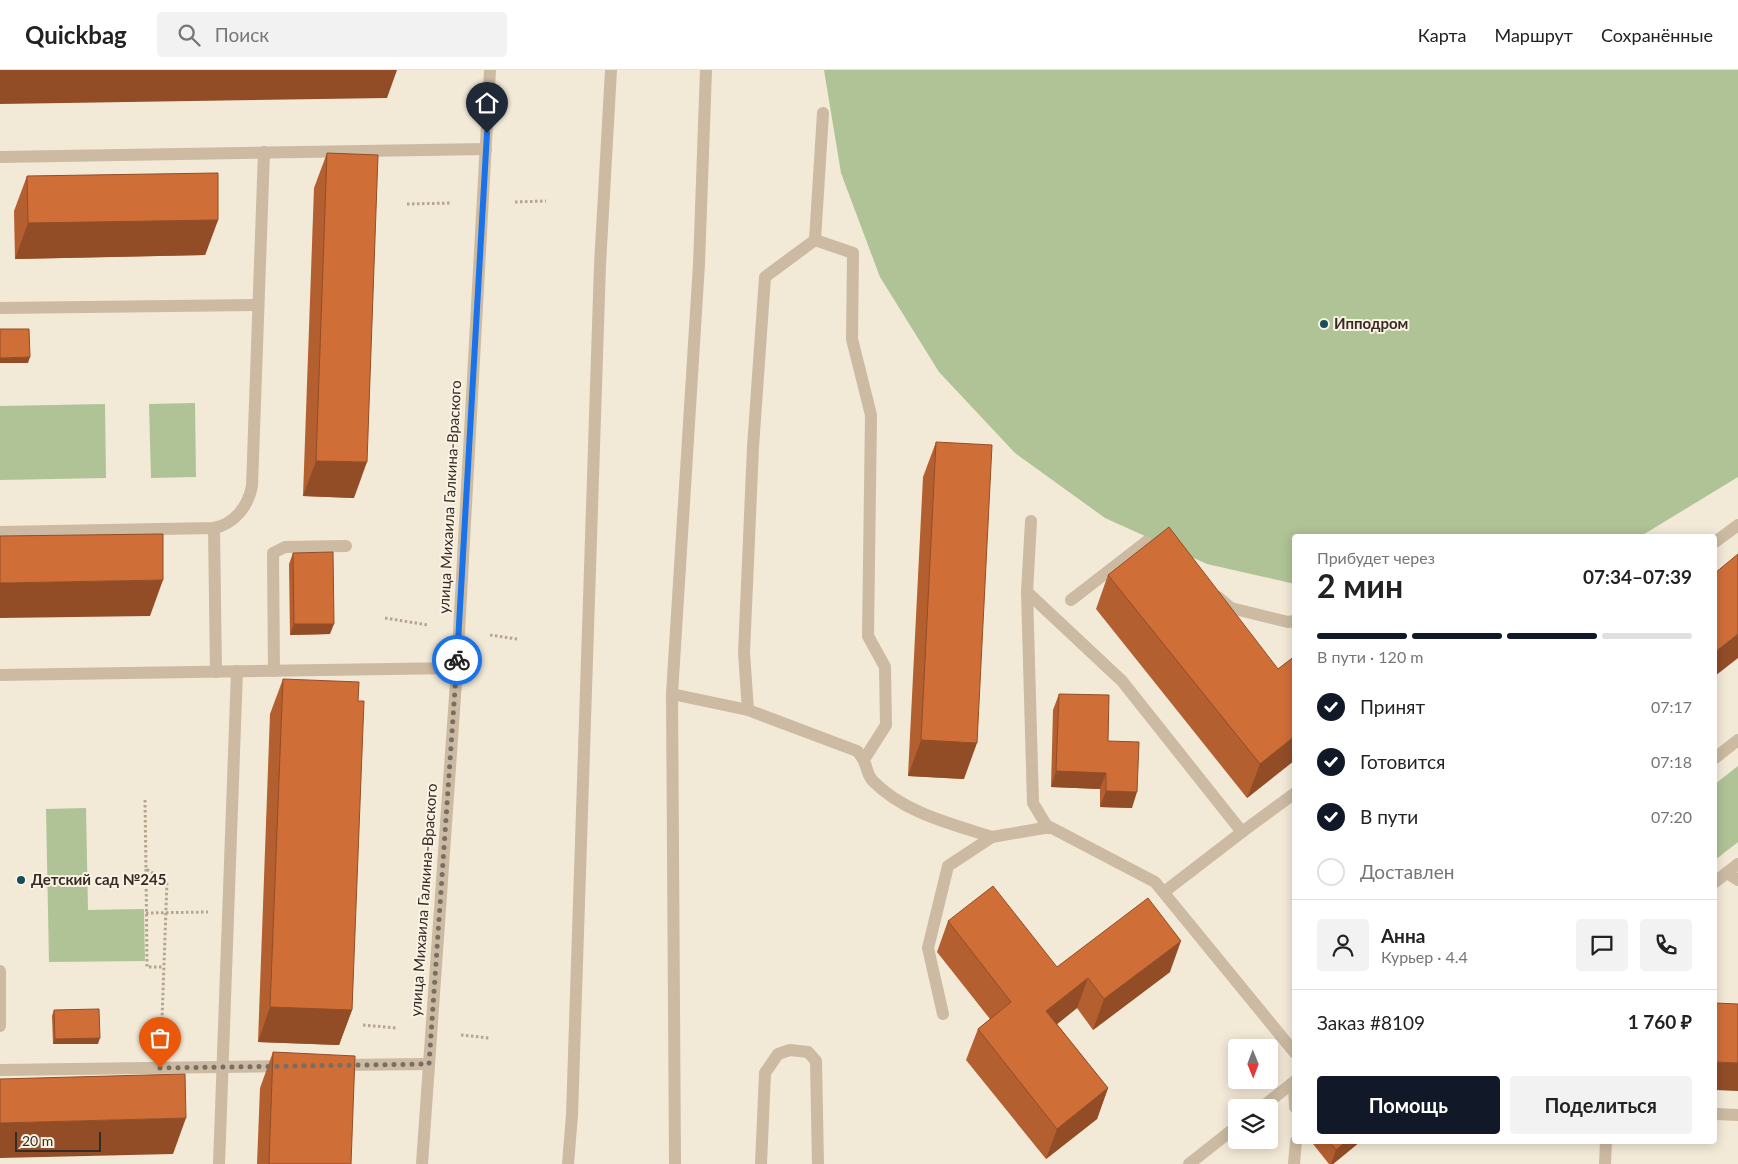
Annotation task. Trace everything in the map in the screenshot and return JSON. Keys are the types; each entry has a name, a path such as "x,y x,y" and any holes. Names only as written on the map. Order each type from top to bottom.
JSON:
{"street":[{"name":"улица Михаила Галкина-Враского","path":"422,1164 457,668 490,70"},
{"path":"568,1164 573,1105 600,265 611,70"},
{"path":"675,1164 672,694 699,264 706,70"},
{"path":"748,710 744,654 753,447 765,277 815,240 823,113"},
{"path":"0,157 486,149"},
{"path":"0,532 214,528 224,526 232,520 249,499 252,486 264,152"},
{"path":"815,240 853,253 852,339 872,414 868,636 886,667 886,726 865,758"},
{"path":"0,308 258,305"},
{"path":"1031,521 1028,592 1033,803 1048,828 1156,882 1292,1048"},
{"path":"1717,541 1738,525"},
{"path":"214,528 216,672"},
{"path":"1071,600 1146,542 1169,560"},
{"path":"274,671 273,553 285,547 346,546"},
{"path":"1208,590 1231,608 1292,623"},
{"path":"1028,592 1122,680 1242,832"},
{"path":"0,675 457,668"},
{"path":"219,1164 237,672"},
{"path":"672,694 748,710 857,751 865,758 872,780 914,811 992,837"},
{"path":"1717,756 1738,740"},
{"path":"1164,892 1292,795"},
{"path":"943,1014 928,948 948,866 992,837 1048,828"},
{"path":"1717,880 1738,864"},
{"path":"1727,873 1738,880"},
{"path":"0,971 0,1026"},
{"path":"761,1164 765,1073 778,1054 790,1050 808,1052 816,1061 818,1164"},
{"path":"321,1066 429,1064"},
{"path":"0,1070 302,1066"},
{"path":"1272,1099 1292,1083"},
{"path":"1717,1114 1738,1115"},
{"path":"1189,1164 1228,1133"},
{"path":"1294,1164 1296,1144"},
{"path":"1605,1164 1606,1144"}],"path":[{"path":"515,202 546,201"},
{"path":"407,204 452,203"},
{"path":"385,618 428,625"},
{"path":"490,635 517,639"},
{"path":"145,800 147,967 164,967"},
{"path":"146,870 167,881 160,1068"},
{"path":"146,913 228,912"},
{"path":"363,1025 396,1028"},
{"path":"460,1035 489,1038"}],"green space":[{"name":"Ипподром","path":"824,70 1738,70 1738,477 1644,534 1292,534 1292,583 1207,564 1105,518 1015,453 939,372 880,277 841,173"},
{"path":"195,403 196,477 151,478 149,404"},
{"path":"105,404 106,478 0,480 0,406"},
{"path":"1738,766 1738,842 1717,858 1717,782"},
{"path":"86,808 88,910 144,909 145,961 49,962 46,809"}],"building":[{"path":"327,153 378,155 367,462 316,461"},
{"path":"218,173 218,220 28,223 27,176"},
{"path":"0,329 29,329 30,357 0,358"},
{"path":"936,442 992,445 977,743 921,740"},
{"path":"1169,527 1278,669 1292,658 1292,738 1260,764 1108,575"},
{"path":"163,534 163,580 0,583 0,536"},
{"path":"333,552 334,624 294,624 293,553"},
{"path":"1738,554 1738,634 1717,650 1717,571"},
{"path":"283,679 359,682 358,701 364,701 352,1010 270,1007"},
{"path":"1059,694 1109,695 1108,741 1139,742 1137,792 1106,791 1106,773 1056,771"},
{"path":"993,886 1057,967 1148,898 1181,941 1104,999 1088,978 1046,1011 1108,1088 1057,1129 978,1029 1011,1002 948,921"},
{"path":"1717,1003 1738,1004 1738,1063 1717,1062"},
{"path":"99,1009 100,1038 55,1039 54,1010"},
{"path":"273,1052 355,1056 351,1164 269,1164"},
{"path":"185,1074 186,1118 0,1123 0,1079"},
{"path":"1331,1144 1343,1144 1336,1150"}],"way so far":[{"path":"160,1068 429,1064 457,660"}],"place":[{"name":"Ипподром","path":"1324,324"},
{"name":"Детский сад №245","path":"21,880"}],"route":[{"path":"457,660 487,133"}]}
